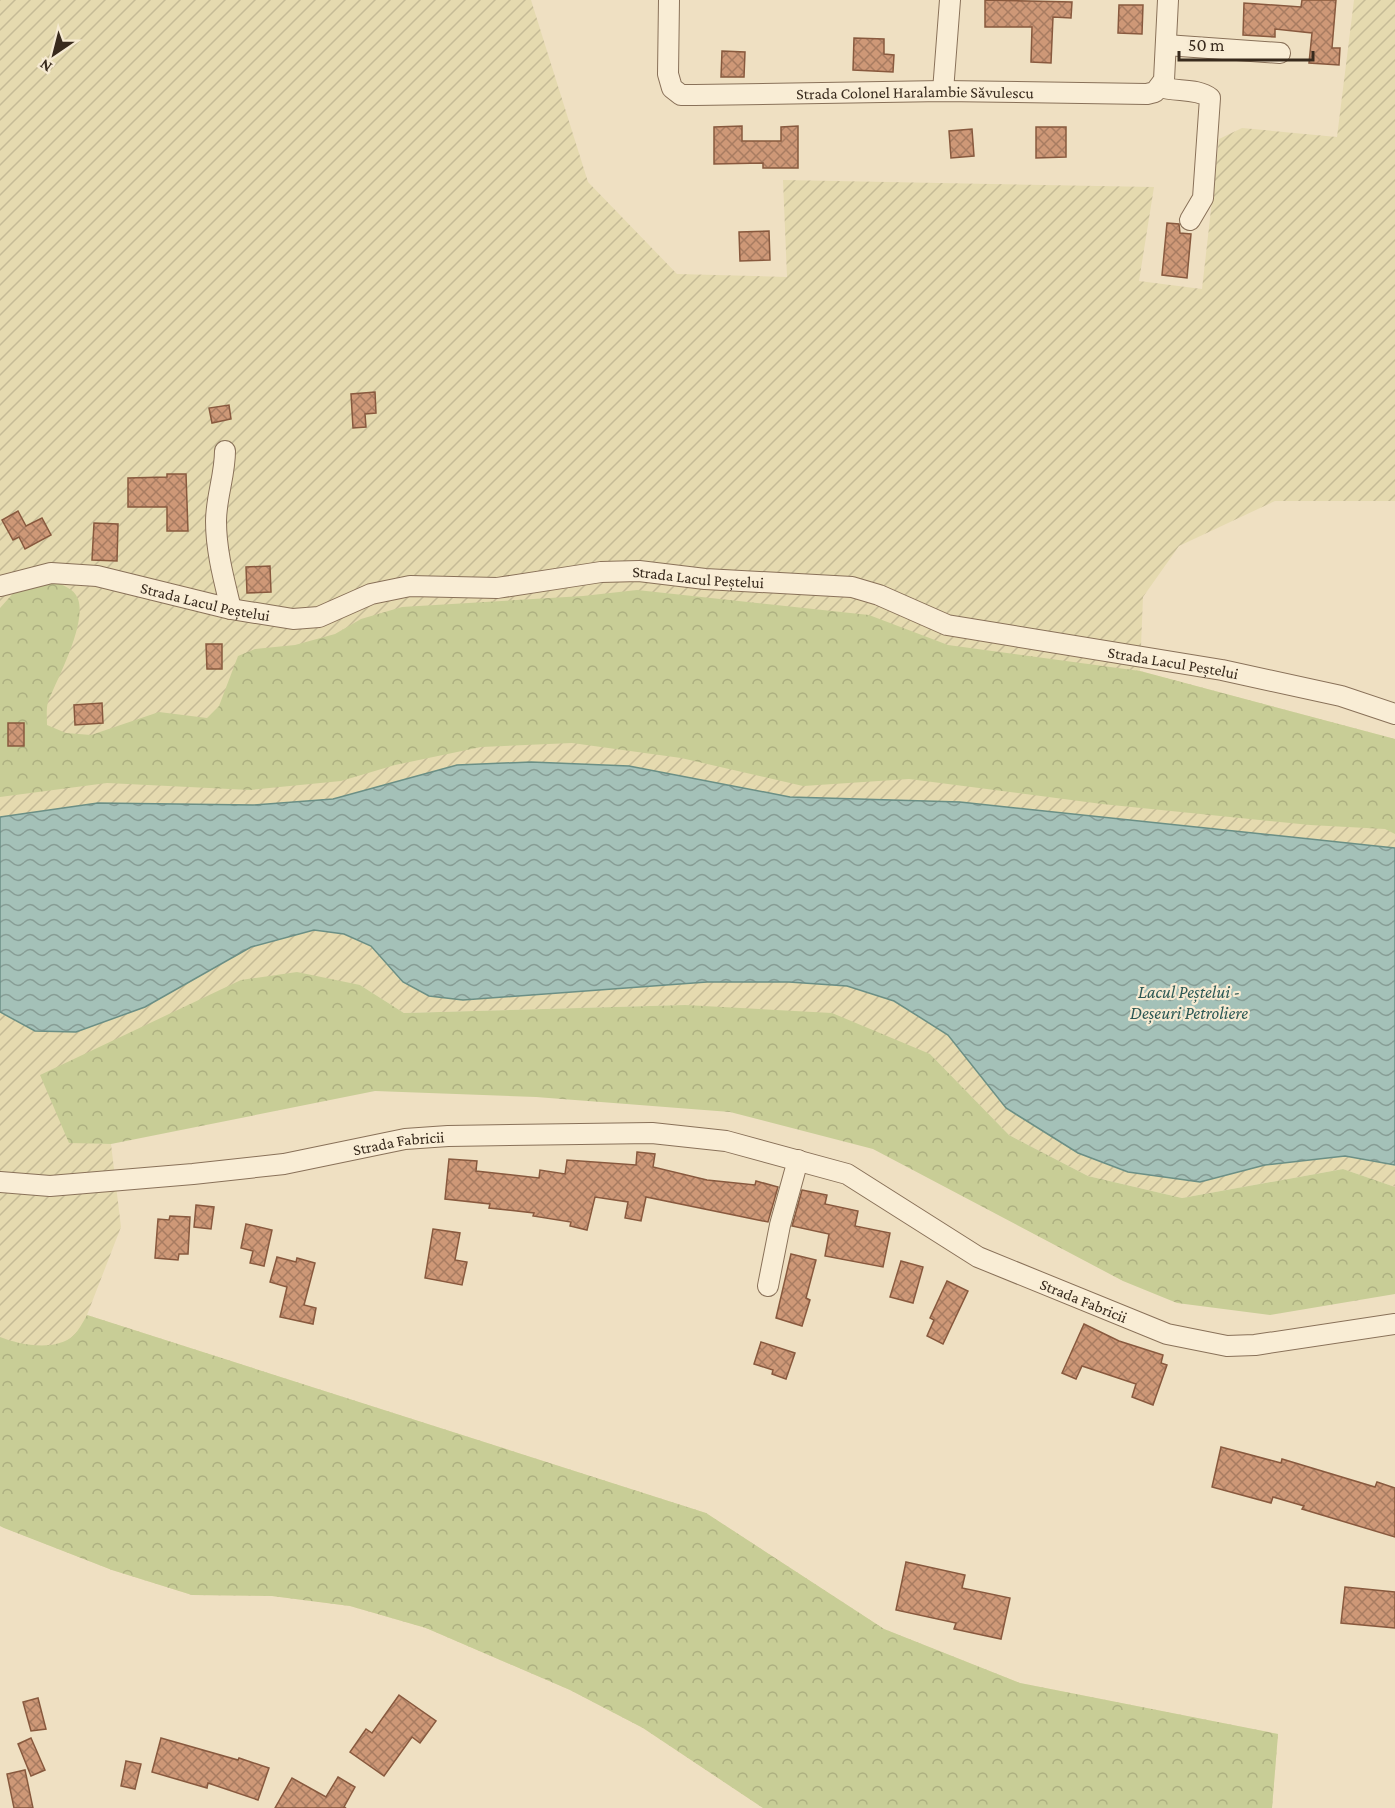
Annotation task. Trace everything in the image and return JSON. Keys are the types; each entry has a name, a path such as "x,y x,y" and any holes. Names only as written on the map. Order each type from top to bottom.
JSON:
{"street":[{"name":"Strada Colonel Haralambie Săvulescu","path":"669,0 668,74 672,88 681,95 943,91 1147,94 1161,87"},
{"path":"943,91 950,0"},
{"path":"1168,0 1164,80 1161,87 1173,91 1201,93 1210,98 1203,198 1190,220"},
{"path":"1166,45 1280,53"},
{"path":"225,451 216,519 218,555 231,609"},
{"name":"Strada Lacul Peștelui","path":"0,586 51,573 97,576 231,609 293,619 319,617 371,594 410,586 497,588 601,572 639,571 705,579 852,587 879,594 947,625 1222,670 1341,696 1395,714"},
{"name":"Strada Fabricii","path":"0,1182 50,1186 193,1174 284,1164 405,1139 458,1135 651,1133 726,1141 847,1174 865,1183 978,1257 1167,1334 1227,1346 1255,1345 1395,1324"},
{"path":"768,1286 798,1160"}],"shaded area":[{"path":"0,0 531,0 588,182 677,274 787,277 783,180 1154,187 1139,281 1202,289 1219,139 1242,128 1337,137 1354,0 1395,0 1395,501 1275,501 1179,546 1143,597 1140,671 1395,739 1395,1187 1343,1169 1182,1198 1088,1176 1009,1135 930,1054 685,1005 404,1013 360,985 69,1142 111,1144 121,1227 87,1315 706,1513 884,1629 1020,1683 1278,1734 1272,1808 763,1808 643,1728 570,1690 426,1628 350,1606 272,1596 192,1595 112,1570 0,1526"}],"green space":[{"path":"52,581 74,592 80,610 75,637 47,708 47,725 66,733 91,735 159,712 207,718 219,706 238,656 255,649 295,645 335,634 361,619 402,607 583,596 637,590 869,615 948,645 1140,671 1395,739 1395,834 1385,829 1310,825 1102,804 909,779 803,786 681,758 572,743 481,747 395,765 341,781 250,790 107,783 0,797 0,608 16,590"},
{"path":"297,972 360,985 404,1013 685,1005 832,1013 930,1054 1009,1135 1088,1176 1182,1198 1343,1169 1395,1187 1395,1294 1270,1315 1177,1303 1123,1281 873,1149 730,1112 536,1097 375,1091 111,1144 69,1143 40,1075 241,980"},
{"path":"87,1315 706,1513 884,1629 1020,1683 1278,1734 1272,1808 763,1808 643,1728 570,1690 426,1628 350,1606 272,1596 192,1595 112,1570 4,1528 0,1526 0,1337 27,1344 58,1344 74,1335"}],"water":[{"name":"Lacul Peștelui - Deșeuri Petroliere","path":"531,762 629,766 790,797 960,802 1395,848 1395,1165 1345,1156 1265,1165 1200,1182 1128,1172 1078,1153 1006,1108 948,1035 894,1001 847,986 789,982 707,982 463,1000 429,996 403,982 371,946 344,934 314,930 251,947 145,1007 76,1032 35,1031 0,1012 0,817 98,803 253,805 333,799 457,765"}],"building":[{"path":"985,0 1072,2 1071,18 1053,17 1051,63 1031,62 1032,27 985,27"},
{"path":"1302,0 1336,0 1332,48 1340,48 1339,65 1309,63 1312,33 1275,29 1275,37 1243,35 1244,3 1301,7"},
{"path":"1119,5 1143,5 1142,34 1118,33"},
{"path":"854,38 884,39 884,54 894,55 893,72 853,70"},
{"path":"722,51 745,52 744,77 721,77"},
{"path":"742,126 742,141 781,141 781,127 798,126 798,168 763,168 763,163 714,164 714,127"},
{"path":"1036,127 1066,127 1066,157 1036,158"},
{"path":"972,129 974,156 951,158 949,131"},
{"path":"1167,223 1179,224 1180,233 1191,234 1187,278 1162,275"},
{"path":"769,231 770,260 740,261 739,232"},
{"path":"375,392 376,413 365,414 366,427 353,428 351,394"},
{"path":"229,405 231,419 212,423 209,408"},
{"path":"167,474 186,474 188,531 167,531 167,507 128,507 128,478 167,477"},
{"path":"18,511 26,526 42,518 51,535 25,549 19,537 13,540 2,520"},
{"path":"94,523 118,524 117,561 92,560"},
{"path":"270,566 271,592 247,593 246,567"},
{"path":"206,644 222,644 222,669 207,669"},
{"path":"102,703 103,723 75,725 74,705"},
{"path":"8,723 24,723 24,746 8,746"},
{"path":"637,1152 655,1154 653,1167 707,1180 755,1185 756,1181 778,1187 768,1222 646,1197 641,1221 625,1218 628,1202 595,1197 587,1230 570,1226 571,1222 533,1216 534,1213 489,1208 490,1204 445,1199 449,1159 477,1161 476,1171 539,1178 540,1170 565,1174 567,1160 636,1165"},
{"path":"802,1190 827,1195 825,1204 858,1211 855,1226 890,1233 883,1267 825,1256 829,1234 792,1226"},
{"path":"196,1205 214,1207 211,1229 194,1227"},
{"path":"170,1216 190,1217 188,1254 179,1254 178,1260 155,1258 158,1219 169,1220"},
{"path":"246,1224 272,1230 264,1266 250,1263 253,1251 241,1248"},
{"path":"433,1229 460,1233 455,1260 467,1262 462,1285 425,1278"},
{"path":"791,1254 816,1260 806,1298 810,1300 802,1326 776,1318"},
{"path":"277,1257 296,1262 297,1258 315,1263 304,1305 316,1308 313,1324 280,1317 287,1287 270,1282"},
{"path":"901,1261 923,1267 913,1303 890,1297"},
{"path":"947,1281 968,1291 943,1344 927,1336 934,1320 930,1318"},
{"path":"1084,1324 1119,1341 1163,1355 1161,1363 1167,1365 1153,1405 1132,1397 1136,1384 1082,1366 1076,1379 1062,1373"},
{"path":"761,1342 795,1353 786,1379 772,1374 773,1370 754,1364"},
{"path":"1221,1447 1281,1463 1282,1459 1375,1487 1377,1482 1395,1488 1395,1537 1302,1509 1304,1506 1273,1497 1271,1503 1212,1487"},
{"path":"906,1562 965,1575 962,1588 1010,1598 1001,1639 954,1629 956,1623 896,1610"},
{"path":"1345,1587 1395,1592 1395,1628 1341,1623"},
{"path":"399,1695 436,1721 420,1743 412,1737 384,1776 350,1752 366,1729 372,1733"},
{"path":"38,1698 46,1729 31,1731 23,1702"},
{"path":"31,1738 45,1770 31,1776 18,1744"},
{"path":"161,1738 269,1768 258,1800 208,1783 207,1788 152,1772"},
{"path":"126,1761 141,1764 135,1789 121,1786"},
{"path":"25,1770 33,1808 14,1808 7,1774"},
{"path":"338,1777 355,1787 344,1807 346,1808 275,1808 292,1778 326,1797"}]}
